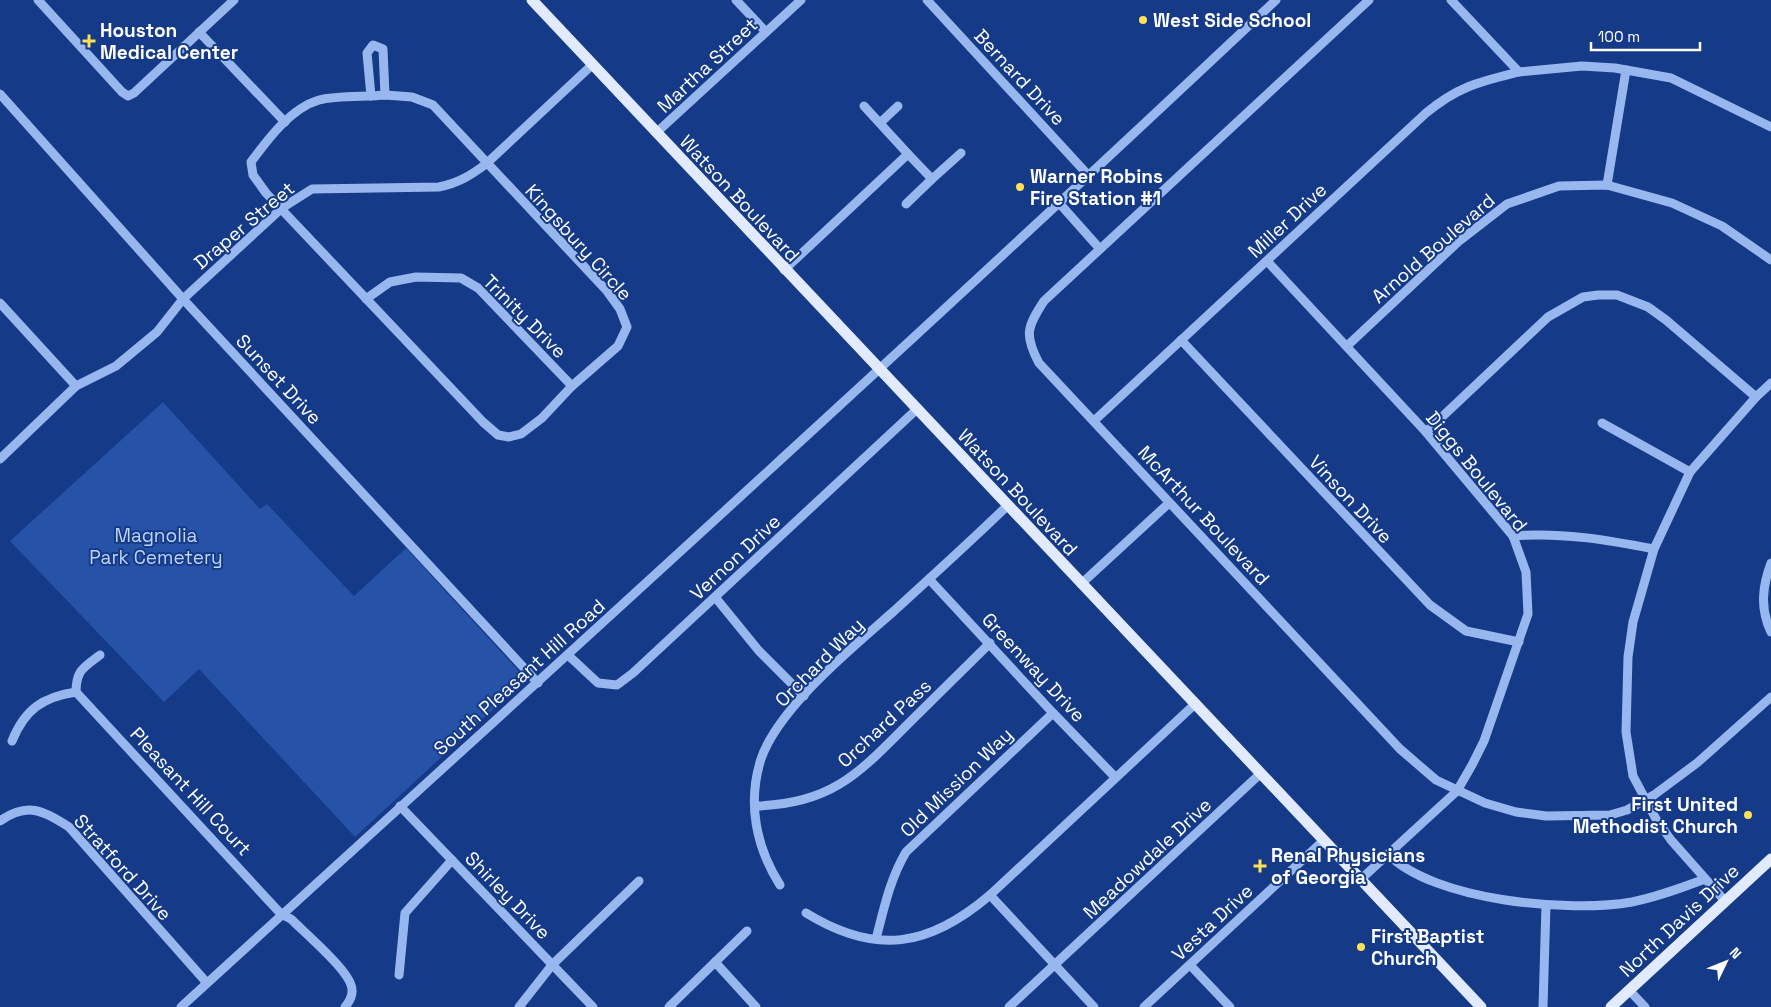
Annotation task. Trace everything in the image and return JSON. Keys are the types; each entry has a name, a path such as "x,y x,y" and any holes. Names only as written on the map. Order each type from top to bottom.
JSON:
{"main road":[{"name":"Watson Boulevard","path":"532,0 878,370 1481,1007"},
{"name":"North Davis Drive","path":"1611,1007 1771,859"}],"street":[{"path":"38,0 128,96 134,93 234,0"},
{"path":"736,0 766,32"},
{"name":"Martha Street","path":"656,133 801,0"},
{"name":"Bernard Drive","path":"927,0 1089,176"},
{"name":"South Pleasant Hill Road","path":"181,1007 400,806 569,656 1060,204 1276,0"},
{"name":"McArthur Boulevard","path":"1369,0 1044,301 1031,321 1029,343 1039,363 1095,420 1169,503 1400,749 1436,780 1457,791 1516,812 1546,816 1610,815 1627,810 1646,800 1697,763 1771,697"},
{"path":"1451,0 1519,72 1582,66 1626,70 1671,78 1771,127"},
{"path":"199,32 285,122"},
{"path":"372,96 367,53 373,45 384,48 385,95"},
{"name":"Draper Street","path":"0,459 76,386 116,366 157,332 182,299 282,208 312,189 439,187 455,184 486,164 592,65"},
{"path":"1607,185 1626,70"},
{"name":"Miller Drive","path":"1095,420 1445,98 1474,83 1519,72"},
{"name":"Sunset Drive","path":"0,94 182,299 538,683"},
{"name":"Kingsbury Circle","path":"385,95 412,96 432,105 607,291 620,309 627,327 618,346 572,386 542,418 521,434 509,437 498,434 483,422 366,299 266,193 253,175 251,162 285,122 302,108 320,100 385,95"},
{"path":"864,106 932,179"},
{"path":"880,123 898,106"},
{"path":"906,204 961,153"},
{"path":"784,270 908,154"},
{"name":"Arnold Boulevard","path":"1347,346 1458,242 1506,204 1560,186 1607,185 1672,203 1706,218 1737,236 1771,260"},
{"path":"1060,204 1100,249"},
{"name":"Diggs Boulevard","path":"1267,261 1426,432 1514,536 1526,572 1529,600 1528,614 1520,642 1484,741 1457,791 1360,880"},
{"name":"Trinity Drive","path":"366,299 390,282 416,277 461,278 478,288 572,386"},
{"path":"1426,432 1548,317 1583,297 1598,295 1618,295 1648,307 1666,320 1756,397"},
{"path":"0,304 76,386"},
{"name":"Vinson Drive","path":"1181,340 1430,605 1466,631 1520,642"},
{"path":"1725,901 1671,840 1646,800 1634,776 1627,750 1626,699 1633,622 1654,549 1690,472 1756,397 1771,383"},
{"name":"Vernon Drive","path":"569,656 598,683 617,685 715,597 916,410"},
{"path":"1602,423 1690,472"},
{"path":"1081,584 1169,503"},
{"name":"Orchard Way","path":"780,885 770,870 758,840 756,776 762,757 780,724 832,666 1007,506"},
{"path":"1514,536 1551,534 1613,540 1654,549"},
{"path":"1771,563 1764,588 1764,614 1771,632"},
{"name":"Greenway Drive","path":"929,579 1115,777"},
{"path":"715,597 759,651 804,696"},
{"name":"Orchard Pass","path":"756,806 784,805 810,798 855,775 990,644"},
{"path":"12,741 19,725 30,713 53,695 76,692 76,677 100,655"},
{"name":"Pleasant Hill Court","path":"76,692 281,914 291,919 344,974 351,986 352,996 345,1007"},
{"path":"806,912 841,931 876,939 907,939 956,922 990,895 1195,704"},
{"name":"Old Mission Way","path":"876,939 887,893 906,852 1053,713"},
{"name":"Meadowdale Drive","path":"1009,1007 1260,774"},
{"name":"Shirley Drive","path":"400,806 593,1007"},
{"name":"Stratford Drive","path":"0,821 13,812 38,810 50,814 69,827 207,983"},
{"name":"Vesta Drive","path":"1144,1007 1323,841"},
{"path":"1388,854 1397,863 1450,886 1494,899 1546,905 1598,905 1631,902 1658,896 1705,879"},
{"path":"399,975 405,912 452,860"},
{"path":"519,1007 552,964 639,881"},
{"path":"990,895 1094,1007"},
{"path":"1543,1007 1546,905"},
{"path":"669,1007 747,931"},
{"path":"715,962 756,1007"},
{"path":"1190,965 1230,1007"},
{"path":"1629,990 1645,1007"}],"green space":[{"name":"Magnolia Park Cemetery","path":"163,402 260,509 267,504 354,596 406,548 526,679 355,837 199,669 164,702 10,541"}],"place":[{"name":"West Side School","path":"1143,20"},
{"name":"Houston Medical Center","path":"89,41"},
{"name":"Warner Robins Fire Station #1","path":"1020,187"},
{"name":"First United Methodist Church","path":"1748,815"},
{"name":"Renal Physicians of Georgia","path":"1260,866"},
{"name":"First Baptist Church","path":"1361,947"}]}
